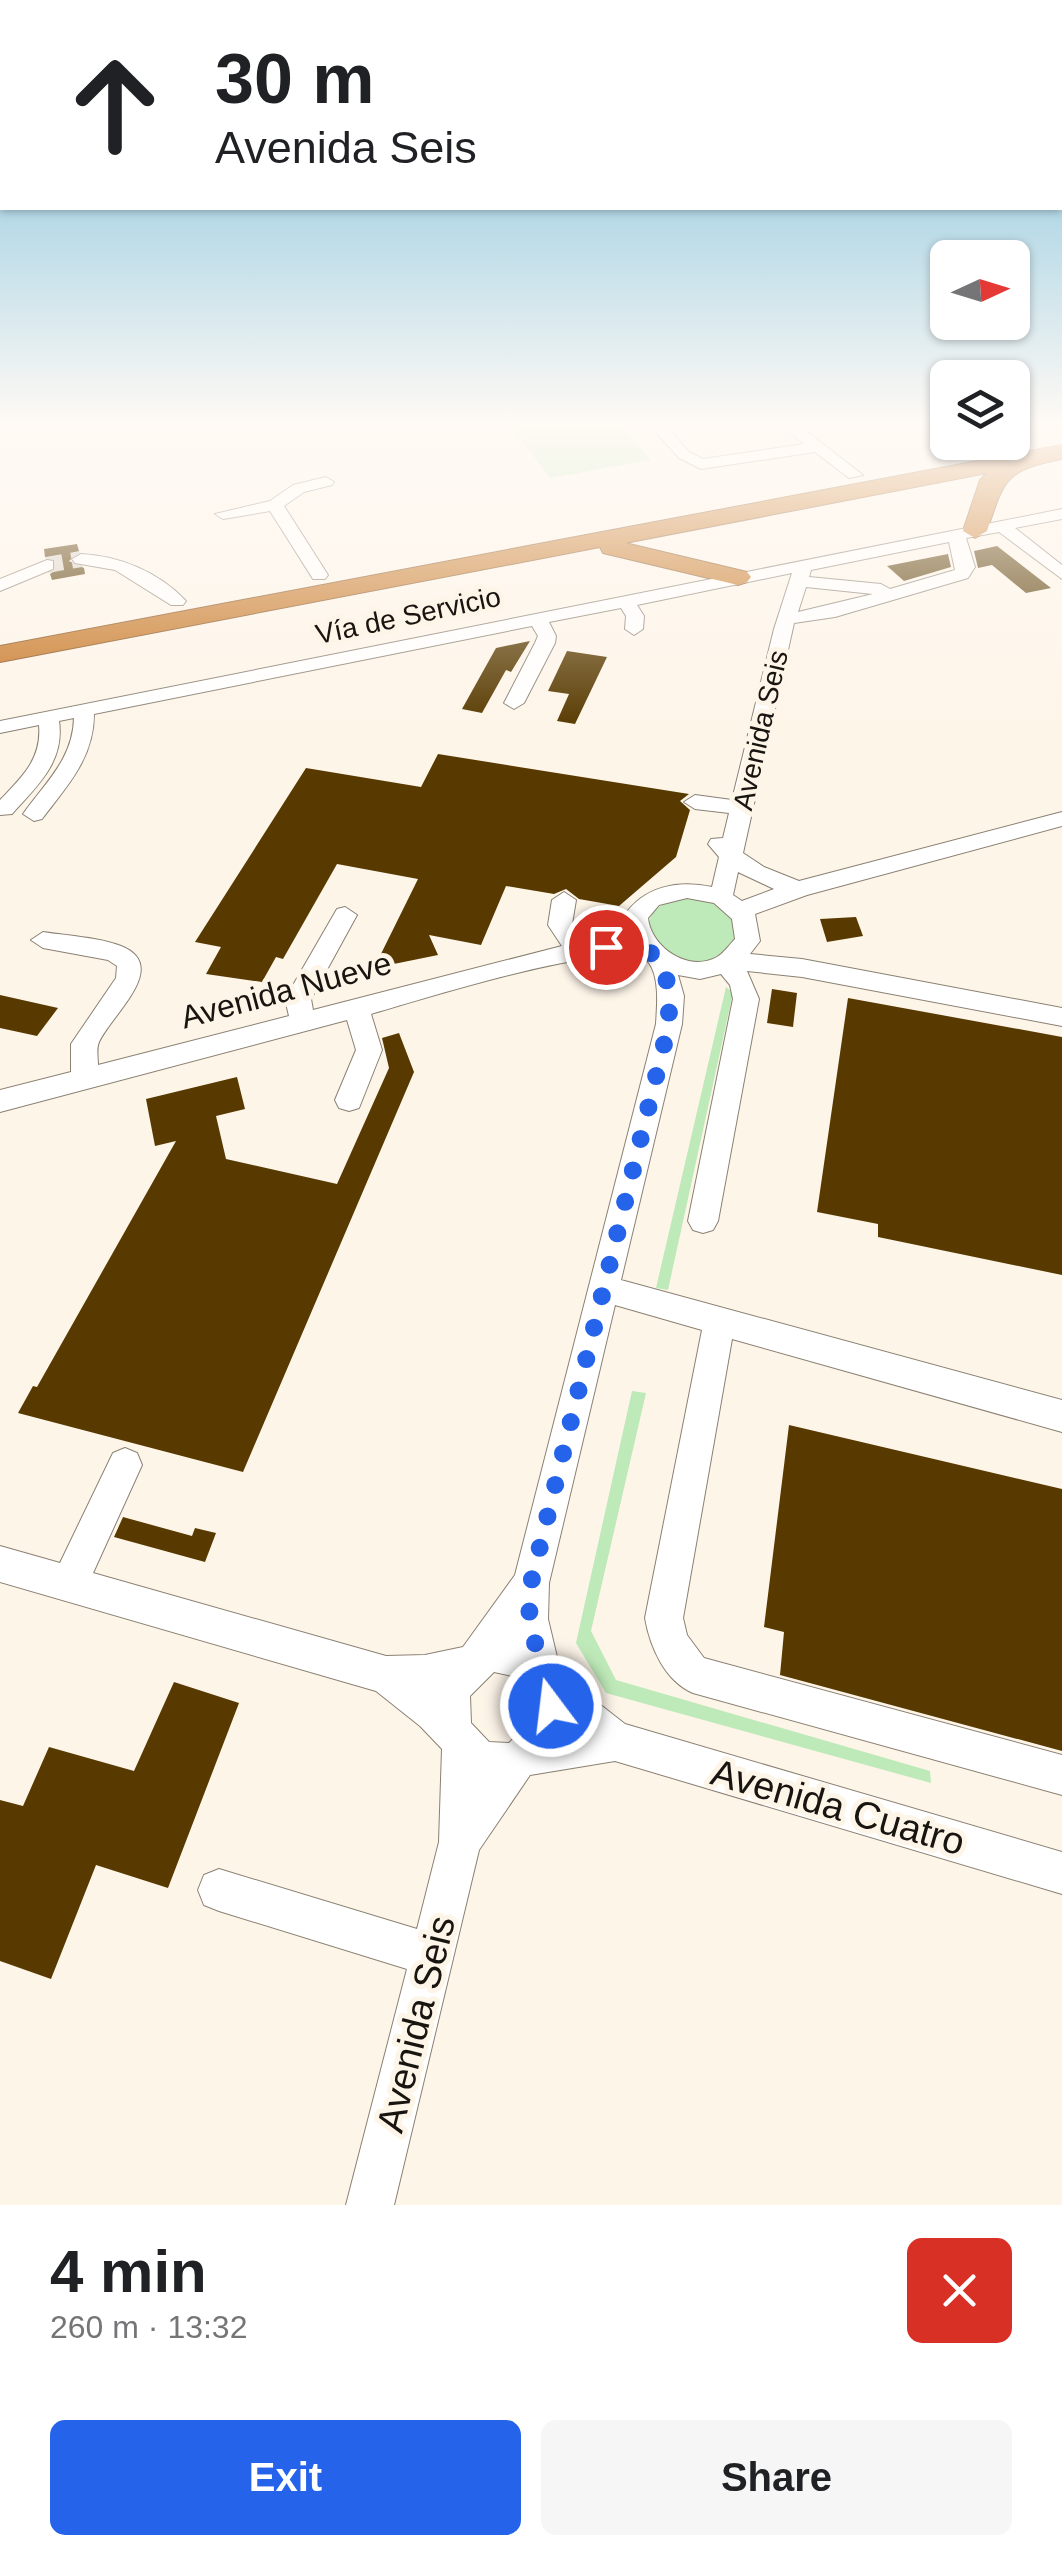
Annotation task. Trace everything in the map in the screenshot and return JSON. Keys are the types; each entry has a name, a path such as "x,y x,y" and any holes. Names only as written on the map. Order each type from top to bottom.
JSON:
{"highway":[{"path":"0,654 616,524"},
{"path":"0,635 318,575 376,573 573,545 684,524"},
{"path":"966,532 970,524"},
{"path":"573,545 665,557 738,577"}],"street":[{"path":"287,524 318,575"},
{"name":"Vía de Servicio","path":"0,726 738,577 801,573 826,561 1013,524"},
{"path":"1002,526 1062,574"},
{"path":"786,619 828,613 962,574 966,567 957,544 966,532"},
{"path":"81,558 107,559 133,568 177,602"},
{"path":"826,561 889,580 924,585"},
{"path":"0,586 24,572 48,565"},
{"path":"801,573 862,589 924,585"},
{"name":"Avenida Seis","path":"729,907 724,849 801,573"},
{"name":"Avenida Seis","path":"734,807 768,627 768,598 738,577"},
{"path":"625,600 634,616 634,629"},
{"path":"514,703 545,643 546,636 536,617"},
{"path":"34,814 78,759 84,741 84,710"},
{"path":"4,810 46,762 52,744 48,717"},
{"path":"696,802 734,807"},
{"path":"729,907 1062,819"},
{"path":"724,849 768,881 799,890"},
{"path":"460,1842 522,1758 540,1743 549,1725 546,1683 529,1619 531,1583 669,1024 670,996 652,954 634,928 636,920 644,905 655,896 688,890 729,907 780,957 802,968"},
{"path":"564,900 560,924 584,948"},
{"path":"669,1024 689,992 748,941 729,907"},
{"path":"302,1022 298,999 344,915"},
{"name":"Avenida Nueve","path":"0,1101 584,948 636,920"},
{"path":"43,940 115,953 130,963 128,979 84,1044 85,1079"},
{"name":"Avenida Nueve","path":"584,948 652,954"},
{"path":"652,954 678,967 723,963 802,968 1062,1017"},
{"path":"704,1221 746,999 742,983 723,963"},
{"path":"349,1100 369,1050 356,1008"},
{"path":"601,1288 1062,1416"},
{"path":"720,1320 664,1618 667,1637 679,1658 693,1674 1062,1775"},
{"path":"70,1584 126,1465"},
{"path":"0,1564 386,1676 426,1674 494,1653 511,1653 526,1660 546,1683"},
{"path":"460,1842 459,1740 450,1700 455,1684 531,1583"},
{"path":"386,1676 425,1704 479,1759 494,1764 522,1758"},
{"name":"Avenida Cuatro","path":"546,1683 615,1741 1062,1873"},
{"name":"Avenida Cuatro","path":"522,1758 615,1741"},
{"name":"Avenida Seis","path":"370,2205 460,1842"},
{"path":"219,1890 433,1956"}],"green space":[{"path":"681,897 712,900 735,916 739,938 723,955 706,961 687,960 658,944 650,931 650,919 660,907"},
{"path":"726,987 733,993 668,1290 656,1288"},
{"path":"632,1391 646,1393 591,1631 616,1680 930,1771 931,1783 606,1693 576,1643"}],"building":[{"path":"77,544 79,551 69,561 84,568 85,574 52,580 50,574 57,569 57,561 45,557 44,549"},
{"path":"997,546 1051,588 1026,593 992,565 978,568 974,551"},
{"path":"948,554 951,567 904,581 887,566"},
{"path":"530,641 511,672 506,670 482,713 462,709 496,648"},
{"path":"567,651 607,657 575,724 557,721 569,694 548,691"},
{"path":"438,754 689,794 680,801 690,810 676,857 619,906 579,899 566,889 554,894 506,886 481,945 429,935 438,955 374,968 418,879 337,864 283,959 276,957 262,982 206,974 221,947 195,942 306,768 421,787"},
{"path":"856,917 863,936 827,942 820,919"},
{"path":"772,989 797,993 793,1027 767,1023"},
{"path":"0,995 58,1008 37,1036 0,1028"},
{"path":"848,998 1062,1037 1062,1275 878,1237 878,1224 817,1212"},
{"path":"399,1033 414,1072 243,1472 18,1413 33,1386 37,1387 176,1141 155,1146 146,1099 237,1077 245,1109 216,1116 226,1159 337,1184 389,1068 382,1038"},
{"path":"789,1425 1062,1489 1062,1751 780,1675 784,1632 764,1627"},
{"path":"123,1517 192,1536 195,1528 216,1533 205,1562 114,1537"},
{"path":"174,1682 239,1703 168,1888 96,1865 51,1979 0,1961 0,1800 23,1806 49,1747 134,1771"}],"tunnel":[{"path":"47,565 81,559"}],"route":[{"path":"551,1706 529,1619 531,1583 669,1024 670,996 661,960 643,947 606,947"}]}
